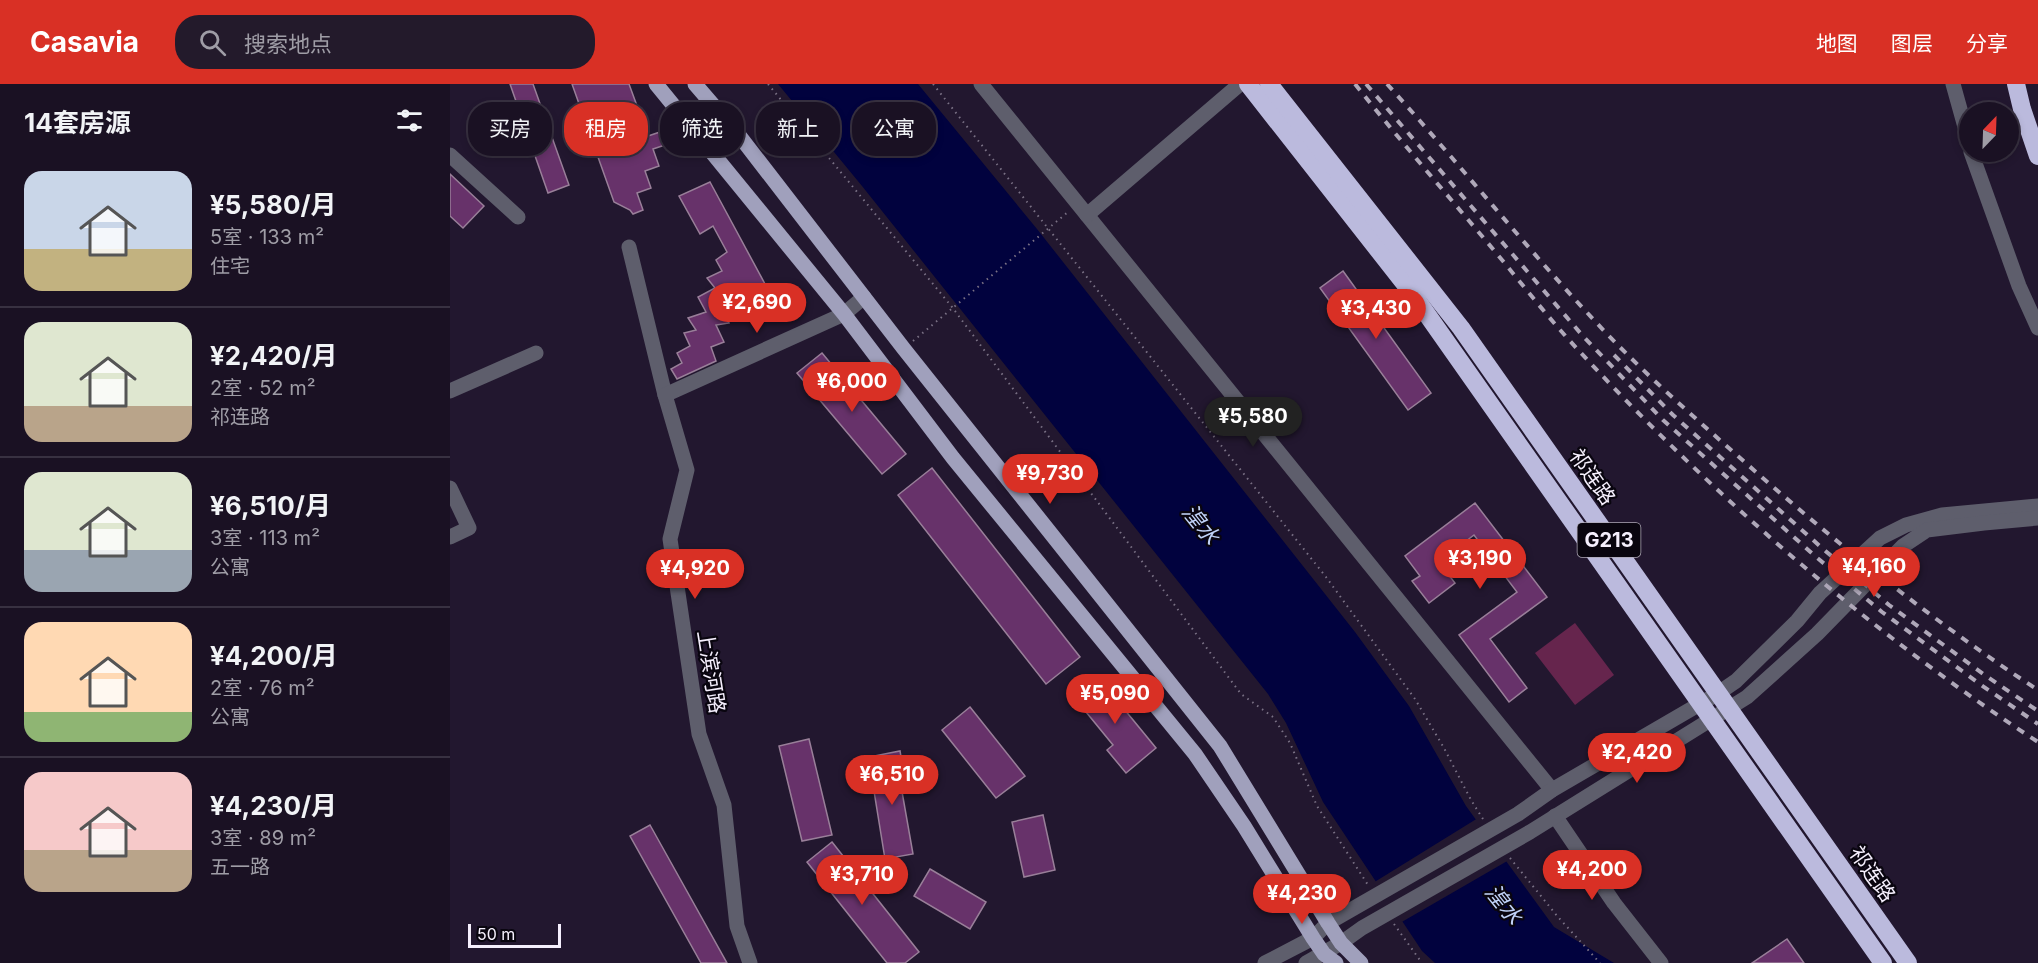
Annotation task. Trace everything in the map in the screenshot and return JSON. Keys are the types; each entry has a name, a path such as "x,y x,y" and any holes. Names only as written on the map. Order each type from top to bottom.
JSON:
{"highway":[{"name":"祁连路","path":"1248,84 1295,130 1461,328 1883,963"},
{"name":"祁连路","path":"1269,84 1295,130"},
{"path":"2016,84 2038,156"},
{"name":"祁连路","path":"1710,705 1728,709 1908,963"}],"main road":[{"path":"656,84 844,314 953,458 1196,754 1244,826 1313,938 1330,958"},
{"path":"695,84 738,134 904,349 1220,746 1328,923 1341,943 1361,963"}],"street":[{"path":"981,84 1552,790"},
{"path":"1082,210 1240,84"},
{"path":"1953,84 1959,106"},
{"path":"450,155 518,217"},
{"path":"1975,162 2019,286 2038,328"},
{"name":"上滨河路","path":"629,247 665,395 687,470 670,539 676,587 699,734 724,805 737,926 750,963"},
{"path":"665,395 844,314 864,297"},
{"path":"450,391 536,353"},
{"path":"450,488 469,528 450,537"},
{"path":"1306,963 1330,958 1341,943 1362,927 1530,832 1710,705 1797,621 1820,593 1880,538 1906,525 1942,515 2038,506"},
{"path":"1728,709 1747,697 1816,634 1903,546 1928,530 2038,518"},
{"path":"1265,963 1313,938 1328,923 1518,814 1552,790 1710,705"},
{"path":"1555,816 1614,903 1660,963"}],"path":[{"path":"768,84 952,307 1240,694 1273,717 1290,743 1317,806 1372,891"},
{"path":"933,84 1326,578 1415,699 1488,826"},
{"path":"904,349 1045,230 1082,210"},
{"path":"1506,851 1558,917 1600,963"},
{"path":"1391,920 1422,963"}],"shaded area":[{"path":"1575,623 1614,675 1575,705 1535,653"}],"water":[{"name":"湟水","path":"778,84 918,84 933,102 852,102 852,156 936,156 936,106 1037,229 1355,632 1409,706 1466,806 1554,927 1614,963 1435,963 1422,951 1323,802 1286,723 1268,694 837,156 840,156 840,102 793,102"}],"pier":[{"path":"1478,818 1509,860 1400,923 1373,883"}],"building":[{"path":"510,84 533,84 539,102 516,102"},
{"path":"572,84 629,84 636,102 578,102"},
{"path":"660,132 660,147 653,149 659,166 645,171 651,188 637,193 643,210 633,214 614,202 598,156 648,156 648,136"},
{"path":"552,137 569,185 548,193 535,156 552,156"},
{"path":"450,174 484,206 463,228 450,216"},
{"path":"710,182 765,284 719,302 729,323 716,325 724,342 711,347 716,361 677,379 671,369 682,363 677,353 690,346 684,333 696,330 688,318 706,312 698,297 715,288 707,278 722,271 716,260 727,252 713,226 700,234 679,196"},
{"path":"1343,271 1431,393 1408,410 1320,288"},
{"path":"822,353 906,454 882,474 797,373"},
{"path":"932,468 1080,657 1046,684 898,495"},
{"path":"1475,503 1547,597 1490,639 1527,688 1509,702 1459,635 1517,592 1474,535 1439,562 1455,583 1429,603 1412,581 1420,576 1405,556"},
{"path":"1097,676 1156,748 1126,773 1107,750 1113,745 1073,696"},
{"path":"970,707 1025,776 996,798 942,730"},
{"path":"809,739 832,835 802,841 779,746"},
{"path":"900,751 906,785 901,786 913,854 885,859 874,791 880,790 874,756"},
{"path":"1043,815 1055,870 1024,877 1012,822"},
{"path":"650,825 727,963 701,963 630,836"},
{"path":"832,842 919,952 905,963 887,963 807,862"},
{"path":"930,869 986,902 970,929 914,896"},
{"path":"1787,939 1804,963 1752,963"}],"railway":[{"path":"1355,84 1559,329 1677,451 1733,504 1852,606 1913,654 2038,742"},
{"path":"1366,84 1582,335 1663,420 1815,556 1882,612 2038,724"},
{"path":"1387,84 1567,290 1611,338 1669,394 1853,554 1925,611 2038,690"},
{"path":"1614,355 1673,415 1889,605 2038,711"}]}
